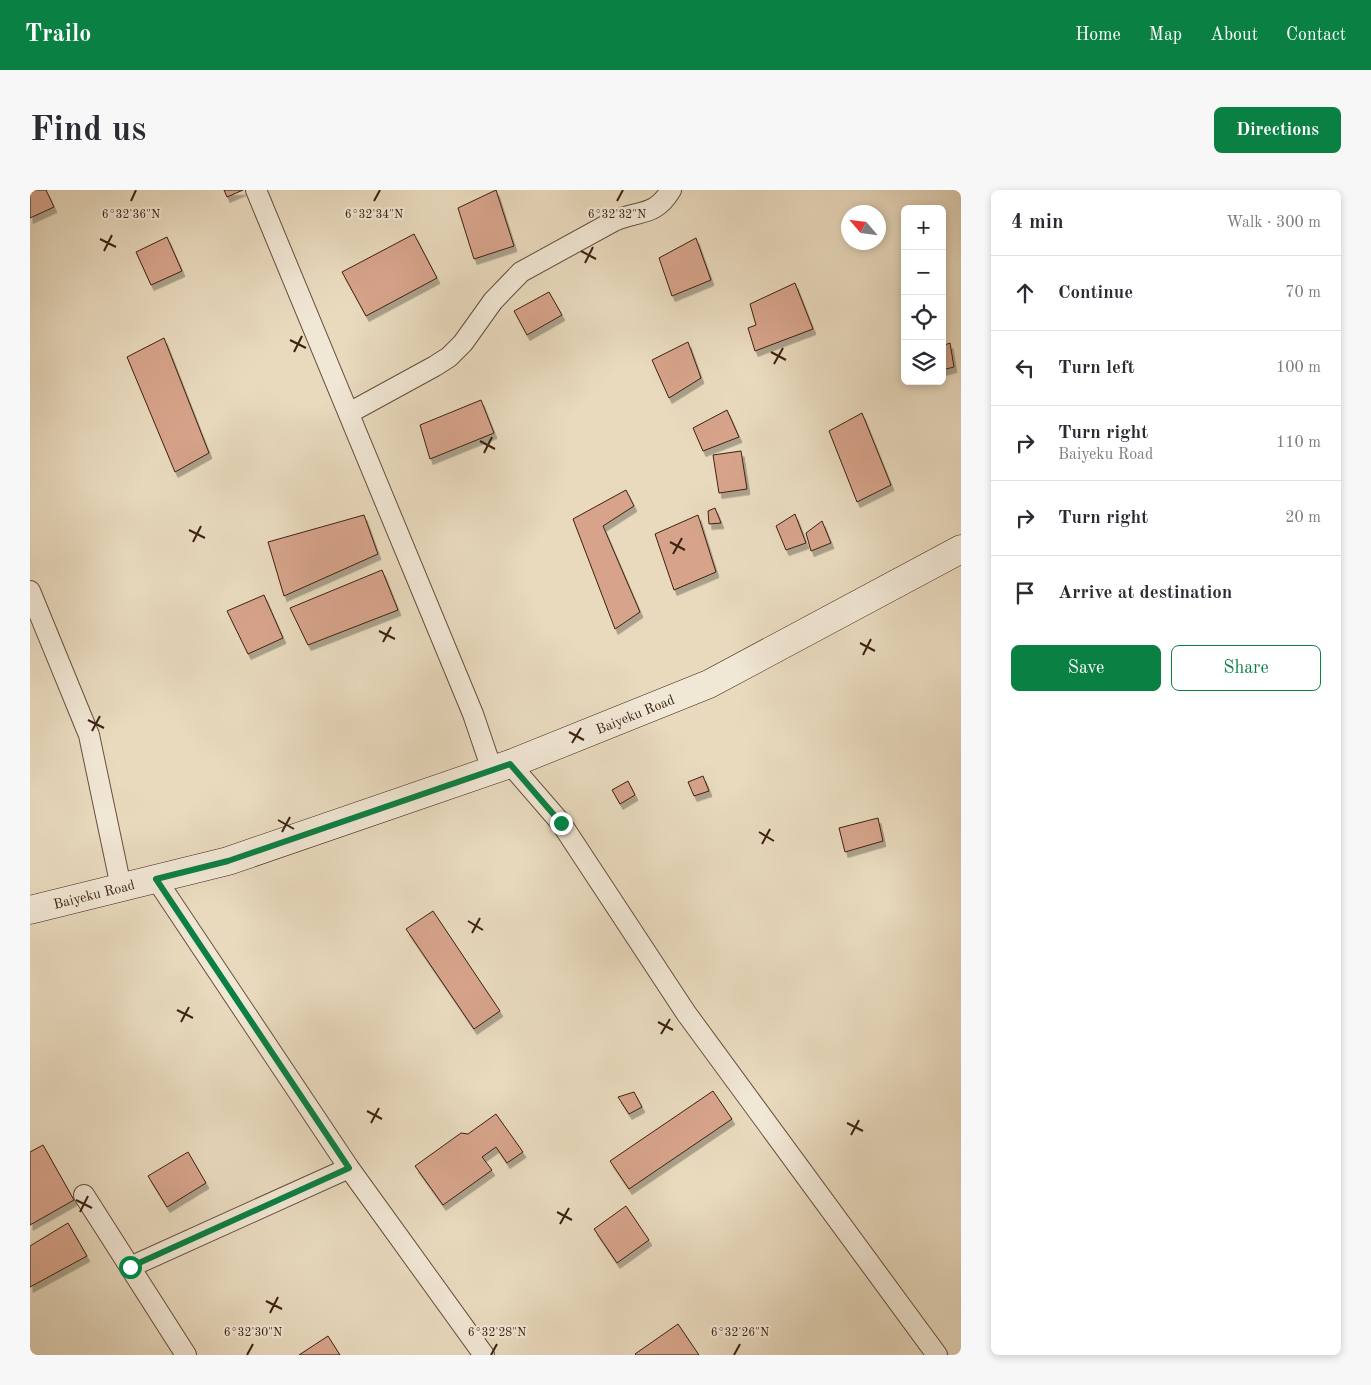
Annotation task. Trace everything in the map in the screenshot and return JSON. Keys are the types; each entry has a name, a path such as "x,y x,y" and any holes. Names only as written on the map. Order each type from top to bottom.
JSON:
{"main road":[{"name":"Baiyeku Road","path":"30,910 228,861 501,767 709,684 961,549"}],"street":[{"path":"256,190 474,714 501,767 561,823 686,1013 937,1355"},
{"path":"349,413 449,357 463,343 493,301 521,272 614,221 627,215 641,214 656,208 666,199 671,190"},
{"path":"30,591 89,735 121,887"},
{"path":"156,879 349,1168 484,1355"},
{"path":"130,1267 349,1168"},
{"path":"84,1195 186,1355"}],"building":[{"path":"30,190 46,190 54,207 30,218"},
{"path":"224,190 243,190 227,197"},
{"path":"496,190 514,246 474,259 458,208"},
{"path":"414,234 437,278 366,316 342,272"},
{"path":"167,237 182,271 151,285 136,252"},
{"path":"696,238 711,280 672,296 659,258"},
{"path":"795,283 813,329 755,351 748,328 756,325 750,304"},
{"path":"549,292 562,315 527,335 514,311"},
{"path":"164,338 209,453 175,472 127,357"},
{"path":"688,342 701,378 669,398 652,360"},
{"path":"950,343 954,367 946,369 946,344"},
{"path":"481,400 494,433 430,459 420,425"},
{"path":"727,410 739,437 703,451 693,428"},
{"path":"862,413 891,485 857,502 829,431"},
{"path":"741,451 747,489 719,493 713,455"},
{"path":"626,490 634,506 603,526 640,612 615,629 573,519"},
{"path":"715,508 721,523 709,524 708,511"},
{"path":"795,514 806,543 786,550 776,526"},
{"path":"364,515 378,554 284,596 268,542"},
{"path":"698,515 716,572 674,590 655,534"},
{"path":"822,521 831,543 811,551 806,533"},
{"path":"382,570 398,610 308,645 290,608"},
{"path":"264,595 283,638 248,654 227,611"},
{"path":"703,776 709,791 694,796 688,782"},
{"path":"628,781 635,795 620,804 612,790"},
{"path":"878,818 883,841 845,852 839,828"},
{"path":"433,911 500,1011 474,1029 406,929"},
{"path":"713,1091 732,1119 629,1189 610,1161"},
{"path":"634,1092 642,1107 629,1114 618,1097"},
{"path":"496,1114 523,1152 507,1163 496,1147 482,1157 492,1170 443,1205 415,1166 461,1133 468,1134"},
{"path":"43,1145 74,1200 30,1225 30,1152"},
{"path":"188,1152 206,1183 167,1207 148,1176"},
{"path":"626,1206 649,1240 617,1263 594,1229"},
{"path":"68,1223 87,1256 30,1287 30,1246"},
{"path":"678,1324 699,1355 635,1354"},
{"path":"328,1336 340,1355 299,1355"}],"route":[{"path":"130,1267 349,1168 156,879 228,861 510,764 561,823"}]}
